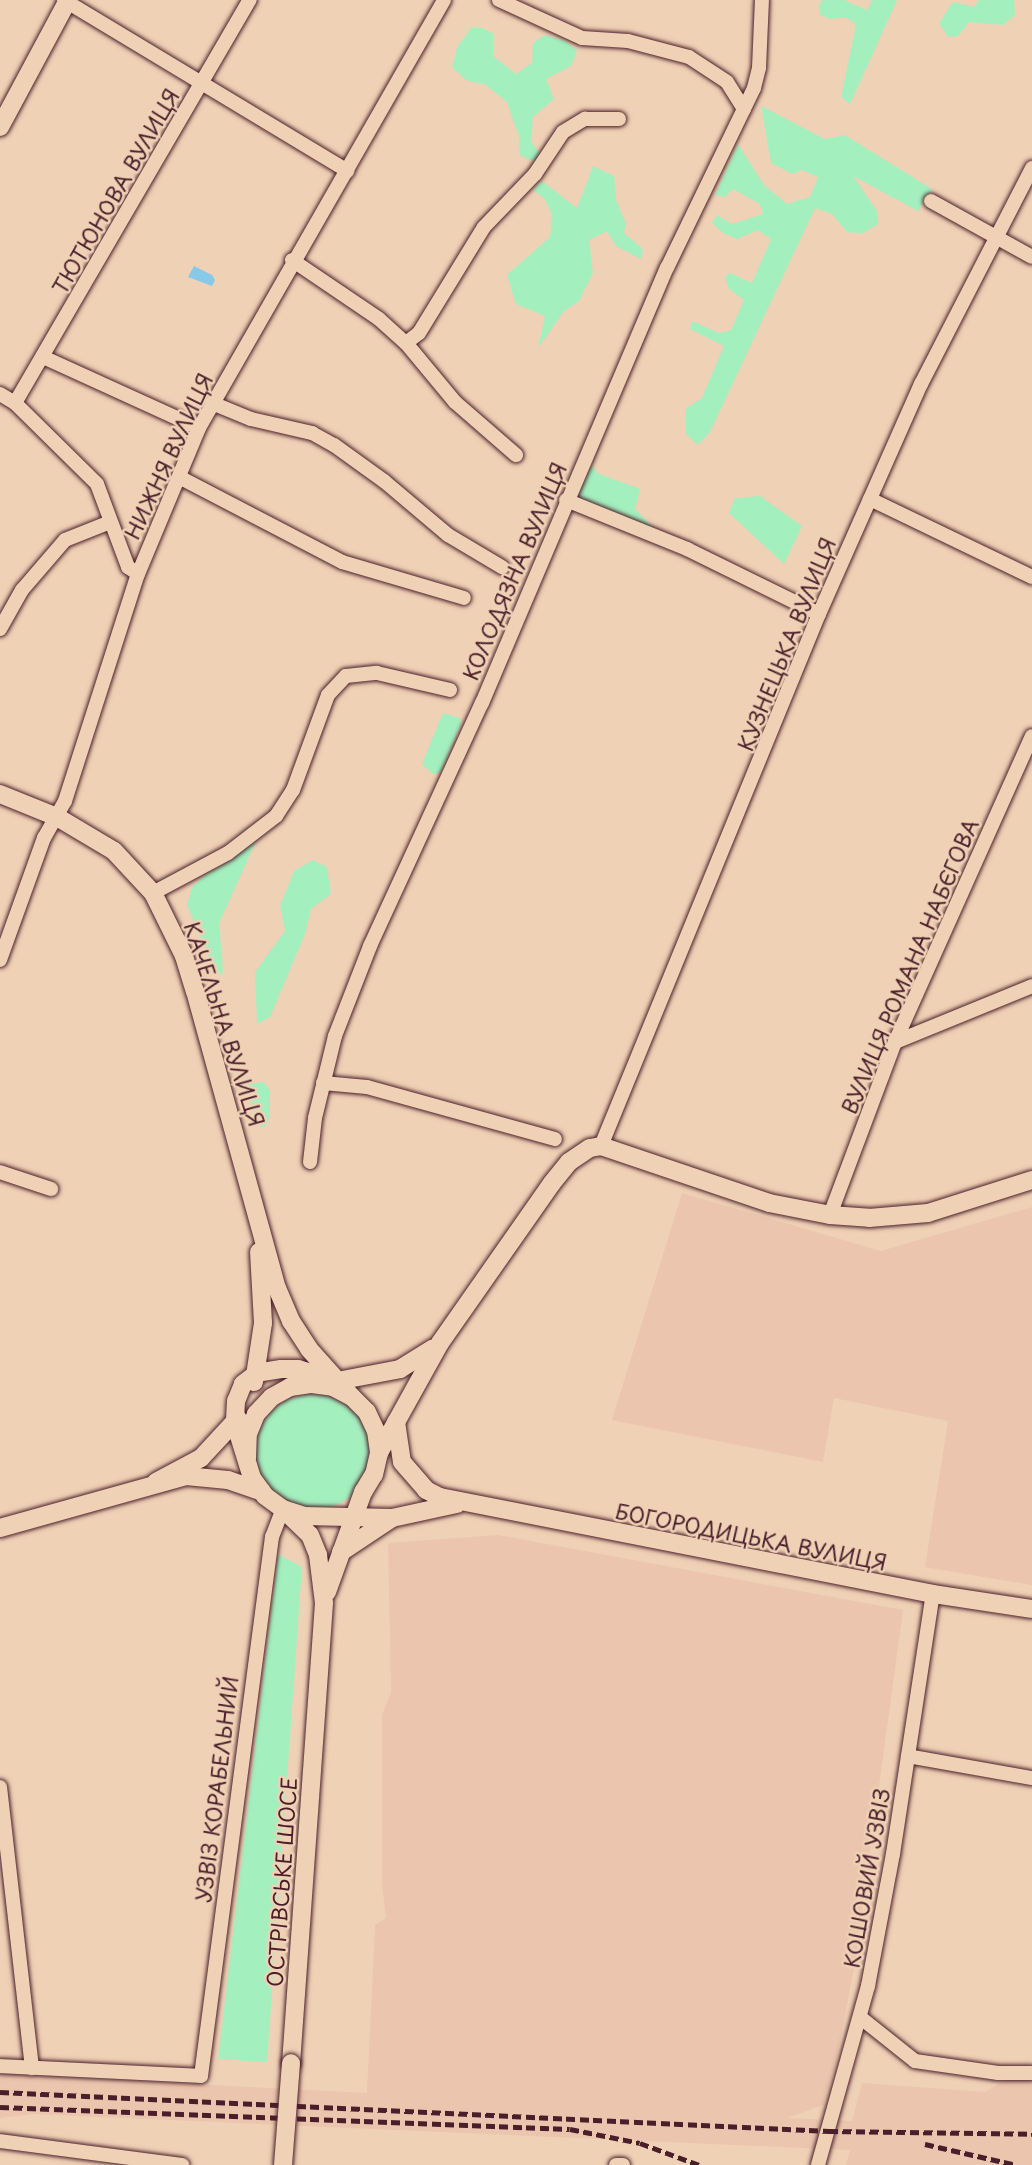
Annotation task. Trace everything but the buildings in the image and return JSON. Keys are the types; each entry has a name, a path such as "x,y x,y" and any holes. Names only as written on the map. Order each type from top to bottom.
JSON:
{"street":[{"name":"ТЮТЮНОВА ВУЛИЦЯ","path":"15,403 250,0"},
{"name":"НИЖНЯ ВУЛИЦЯ","path":"0,960 44,838 57,817 72,783 138,574 199,428 292,260 347,171 444,0"},
{"path":"499,0 582,38 628,41 689,57 727,82 744,110"},
{"name":"КОЛОДЯЗНА ВУЛИЦЯ","path":"310,1162 323,1083 335,1036 370,946 482,703 566,500 667,268 744,110 759,68 762,0"},
{"path":"0,128 66,1 347,171"},
{"path":"406,344 418,333 484,227 536,174 563,132 585,119 619,119"},
{"name":"КУЗНЕЦЬКА ВУЛИЦЯ","path":"601,1146 819,614 870,498 921,384 1032,168"},
{"path":"931,201 1032,257"},
{"path":"292,260 380,319 406,344 455,402 516,455"},
{"path":"43,357 199,428"},
{"path":"0,394 15,403 89,474 103,495 110,522 128,567 138,574"},
{"path":"212,403 251,419 312,433 334,445 390,485 448,535 502,567"},
{"path":"178,477 342,562 464,598"},
{"path":"870,498 1032,577"},
{"path":"566,500 687,549 819,614"},
{"name":"НИЖНЯ ВУЛИЦЯ","path":"0,629 22,590 64,540 110,522"},
{"path":"153,893 228,853 276,816 294,790 328,695 346,676 377,673 450,690"},
{"name":"ВУЛИЦЯ РОМАНА НАБЄГОВА","path":"830,1215 895,1042 1032,736"},
{"name":"КАЧЕЛЬНА ВУЛИЦЯ","path":"0,794 57,817 114,851 153,893 184,956 256,1213 291,1321 317,1360 352,1397"},
{"path":"895,1042 1032,986"},
{"path":"323,1083 367,1087 555,1139"},
{"path":"338,1382 298,1369 257,1373 243,1384 236,1401 245,1415 247,1458 252,1478 262,1492 283,1509 304,1515 327,1515 347,1506 363,1492 374,1474 379,1453 440,1343 552,1183 581,1153 601,1146 769,1203 830,1215 869,1218 928,1214 1032,1180"},
{"path":"0,1172 51,1189"},
{"name":"КАЧЕЛЬНА ВУЛИЦЯ","path":"245,1415 257,1373 263,1323 256,1213"},
{"path":"156,1482 201,1458 245,1415 290,1387 369,1378 414,1362 440,1343"},
{"path":"317,1360 369,1378"},
{"path":"312,1383 333,1387 352,1397 367,1412 376,1431 379,1453"},
{"name":"БОГОРОДИЦЬКА ВУЛИЦЯ","path":"396,1422 402,1462 426,1490"},
{"name":"БОГОРОДИЦЬКА ВУЛИЦЯ","path":"379,1453 405,1478 426,1490 462,1503 933,1594 1032,1609"},
{"path":"0,1528 156,1482 205,1476 262,1492"},
{"name":"ОСТРІВСЬКЕ ШОСЕ","path":"324,1603 363,1492"},
{"name":"БОГОРОДИЦЬКА ВУЛИЦЯ","path":"327,1515 392,1518 462,1503"},
{"name":"ОСТРІВСЬКЕ ШОСЕ","path":"283,1509 310,1535 318,1555 324,1603 283,2165"},
{"name":"УЗВІЗ КОРАБЕЛЬНИЙ","path":"32,2068 201,2076 272,1537 283,1509"},
{"name":"БОГОРОДИЦЬКА ВУЛИЦЯ","path":"341,1552 392,1518"},
{"name":"КОШОВИЙ УЗВІЗ","path":"818,2165 861,2018 908,1756 933,1594"},
{"path":"908,1756 1032,1779"},
{"path":"0,1787 32,2068 0,2066"},
{"path":"861,2018 915,2061 998,2073 1032,2073"},
{"path":"0,2141 182,2165"},
{"path":"616,2165 623,2165"}],"shaded area":[{"path":"682,1193 881,1251 1032,1207 1032,1585 925,1567 948,1421 834,1398 823,1462 612,1420"},
{"path":"498,1535 903,1610 854,1969 835,2066 823,2105 787,2118 852,2121 862,2083 985,2092 1007,2079 1032,2080 1032,2165 846,2165 850,2150 33,2114 0,2118 0,2074 367,2093 375,1925 386,1918 382,1883 382,1715 391,1692 388,1543"}],"green space":[{"path":"823,0 844,0 867,10 872,0 897,0 850,104 841,97 856,24 845,17 831,19 820,15 819,4"},
{"path":"979,0 1014,0 1015,15 1003,25 969,22 958,36 948,37 939,23 953,2 974,7"},
{"path":"472,28 483,28 493,34 493,56 516,74 532,63 533,43 545,35 565,41 577,50 571,66 546,79 554,99 533,117 531,142 543,157 538,164 520,155 519,137 507,102 486,85 466,80 452,67 458,45"},
{"path":"761,106 825,139 845,135 932,189 918,211 853,176 877,211 878,224 863,233 847,232 832,214 815,208 710,432 698,445 686,434 685,409 702,398 724,346 690,329 692,321 719,333 731,330 744,300 729,289 725,277 730,273 752,283 771,239 758,230 737,239 723,233 712,223 717,215 732,224 763,214 760,204 733,189 725,197 715,195 738,144 764,185 787,204 810,197 818,177 802,170 792,174 771,163"},
{"path":"593,166 614,176 616,200 626,224 624,233 643,249 641,259 616,246 607,231 589,240 593,273 579,301 564,311 538,348 545,316 516,304 507,275 550,237 552,214 544,198 533,190 542,181 577,208"},
{"path":"593,466 597,473 640,489 635,509 652,526 635,535 582,511 576,492 583,473"},
{"path":"760,496 802,526 784,564 729,513 735,498"},
{"path":"443,713 460,718 461,724 441,772 433,774 422,764"},
{"path":"258,837 219,923 223,973 216,974 187,905 192,887"},
{"path":"313,860 327,867 331,894 311,909 305,934 270,1017 257,1024 255,972 285,931 280,906 294,871"},
{"path":"264,1082 270,1091 270,1119 265,1127 256,1126 246,1084"},
{"path":"313,1394 335,1398 354,1411 367,1430 371,1452 367,1474 354,1493 335,1506 313,1510 291,1506 272,1493 259,1474 255,1452 259,1430 272,1411 291,1398"},
{"path":"278,1554 302,1567 267,2062 218,2059"}],"water":[{"path":"194,266 212,275 215,280 212,286 188,277"}],"railway":[{"path":"0,2092 829,2131 1032,2134"},
{"path":"0,2107 570,2129 640,2143 699,2165"},
{"path":"925,2144 1017,2165"}]}
